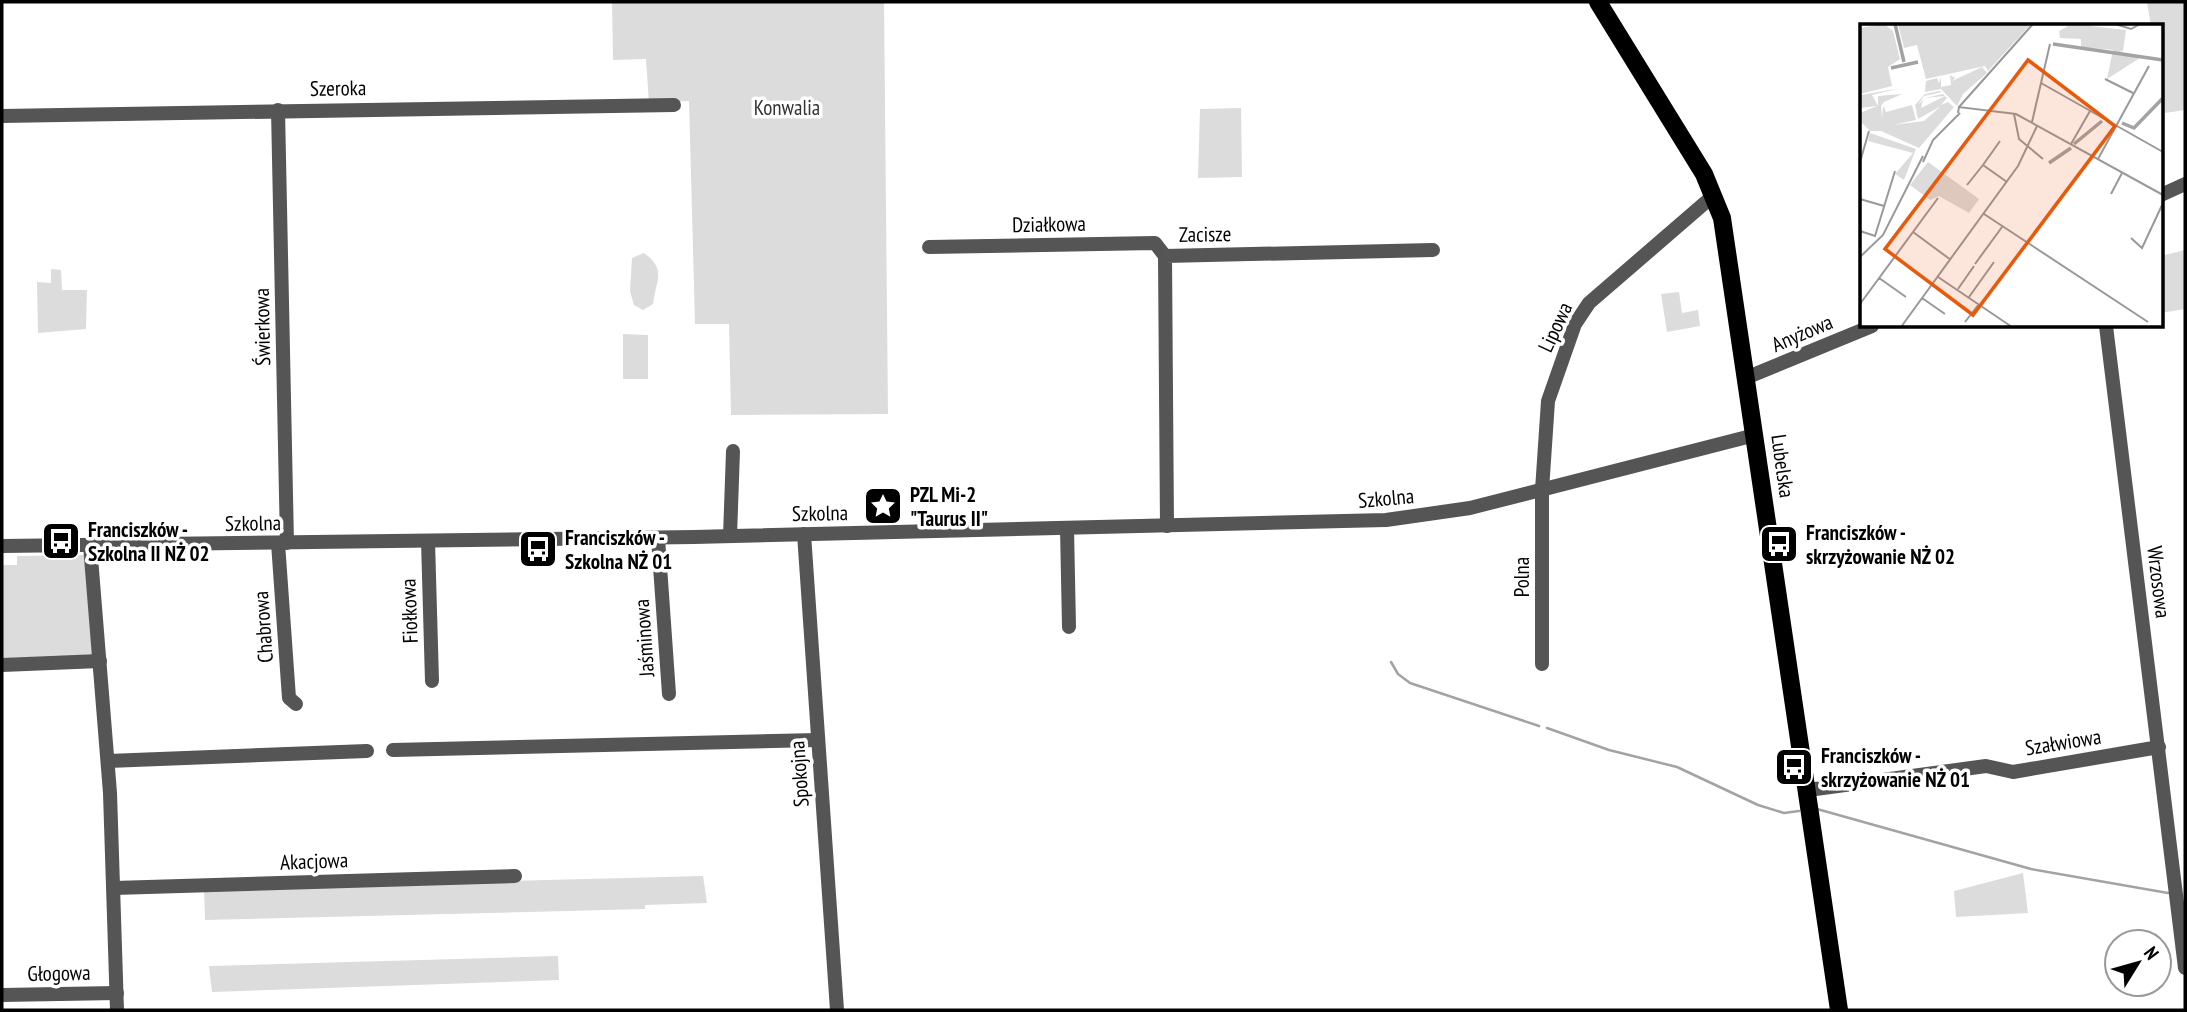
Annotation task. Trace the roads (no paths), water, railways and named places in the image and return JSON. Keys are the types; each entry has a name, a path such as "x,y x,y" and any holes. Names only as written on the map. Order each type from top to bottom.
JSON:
{"main road":[{"name":"Lubelska","path":"1598,2 1687,145 1714,195 1729,251 1839,1010"}],"street":[{"name":"Szeroka","path":"2,116 674,105"},
{"name":"Świerkowa","path":"278,110 282,543"},
{"path":"2162,195 2185,184"},
{"name":"Lipowa","path":"1542,490 1548,401 1578,317 1595,297 1714,195"},
{"name":"Działkowa","path":"929,247 1155,243 1165,256"},
{"name":"Zacisze","path":"1167,526 1165,256 1433,250"},
{"name":"Anyżowa","path":"1748,377 1870,327"},
{"name":"Wrzosowa","path":"2106,327 2185,968"},
{"name":"Szkolna","path":"2,546 658,538 1386,520 1457,511 1755,435"},
{"path":"730,536 733,451"},
{"name":"Polna","path":"1542,490 1542,664"},
{"path":"1067,528 1069,627"},
{"name":"Spokojna","path":"804,534 837,1010"},
{"name":"Jaśminowa","path":"658,538 669,694"},
{"name":"Fiołkowa","path":"428,541 432,681"},
{"name":"Chabrowa","path":"282,543 289,698 296,704"},
{"path":"90,545 108,761 117,1010"},
{"path":"2,665 100,661"},
{"path":"393,750 818,740"},
{"name":"Szałwiowa","path":"1808,790 1986,766 2013,772 2159,747"},
{"path":"108,761 367,751"},
{"name":"Akacjowa","path":"114,888 515,876"},
{"name":"Głogowa","path":"2,995 117,993"}],"waterway":[{"path":"1391,662 1398,674 1410,683 1539,726"},
{"path":"1547,728 1609,750 1677,767 1758,805 1784,813 1799,811"},
{"path":"1817,809 2031,869 2168,893"}],"place":[{"name":"PZL Mi-2 \"Taurus II\"","path":"883,506"},
{"name":"Franciszków - Szkolna II NŻ 02","path":"61,541"},
{"name":"Franciszków - skrzyżowanie NŻ 02","path":"1779,544"},
{"name":"Franciszków - Szkolna NŻ 01","path":"538,549"},
{"name":"Franciszków - skrzyżowanie NŻ 01","path":"1794,767"}],"park label":[{"name":"Konwalia","path":"787,107"}]}
